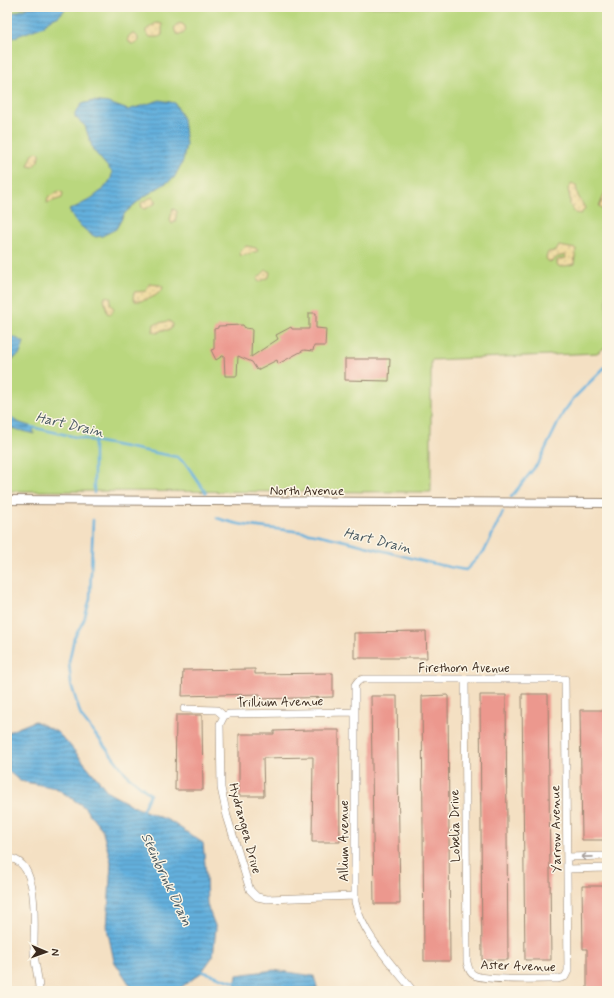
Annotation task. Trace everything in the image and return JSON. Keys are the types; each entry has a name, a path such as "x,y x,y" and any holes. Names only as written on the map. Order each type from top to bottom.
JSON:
{"street":[{"name":"North Avenue","path":"7,500 607,503"},
{"name":"Firethorn Avenue","path":"363,679 565,679"},
{"name":"Allium Avenue","path":"363,679 358,681 355,685 355,896 358,915 368,931 413,991"},
{"name":"Lobelia Drive","path":"465,679 467,962 471,973"},
{"name":"Yarrow Avenue","path":"564,977 569,967 565,679"},
{"name":"Trillium Avenue","path":"184,709 217,710 224,716 229,714 355,712"},
{"name":"Hydrangea Drive","path":"224,716 220,724 221,788 227,816 250,890 257,897 267,899 355,896"},
{"path":"567,857 607,856"},
{"path":"7,858 12,858 26,868 31,881 34,955 39,987 38,991"},
{"path":"567,869 607,868"},
{"name":"Aster Avenue","path":"471,973 474,976 487,978 558,979 564,977"}],"green space":[{"path":"7,7 607,7 607,346 597,353 431,360 431,492 7,491"}],"sand":[{"path":"156,23 162,24 162,35 159,37 150,37 146,33 146,30"},
{"path":"180,23 184,25 186,29 184,33 180,35 176,33 174,29 176,25"},
{"path":"131,34 135,34 138,39 135,44 131,44 128,41 128,37"},
{"path":"37,152 40,153 40,158 33,167 28,166 33,154"},
{"path":"572,183 576,186 578,196 585,208 581,214 575,213 570,205 568,189"},
{"path":"607,188 607,211 605,211 599,207"},
{"path":"59,191 63,193 62,198 47,203 48,197"},
{"path":"152,197 156,200 156,203 145,209 142,208 141,203"},
{"path":"173,209 177,211 175,222 172,224 170,220"},
{"path":"246,246 256,248 258,251 241,256 240,252"},
{"path":"559,246 576,249 574,264 561,267 557,265 557,260 566,258 565,255 557,257 552,262 548,261 546,258 548,252 556,251"},
{"path":"266,270 270,272 269,277 259,282 257,279"},
{"path":"149,284 160,285 163,287 159,293 151,298 135,301 133,298 134,292 146,291"},
{"path":"107,296 111,298 110,304 114,309 111,314 107,313 104,298"},
{"path":"169,321 173,324 170,330 162,330 157,333 153,332 154,324"}],"water":[{"path":"30,7 67,7 59,16 48,21 44,26 7,40 7,15"},
{"path":"160,100 175,103 183,119 186,144 183,161 174,178 142,198 125,213 116,229 102,236 96,237 90,234 75,221 69,210 89,200 102,190 108,184 112,172 93,150 85,126 75,117 75,113 82,104 93,101 109,103 128,110"},
{"path":"7,334 24,342 20,354 7,363"},
{"path":"7,401 8,408 14,420 33,427 34,434 7,426"},
{"path":"35,721 57,732 68,743 109,793 135,807 170,821 203,843 207,905 216,928 213,956 201,973 176,991 134,991 114,961 107,928 111,862 102,829 83,806 56,788 20,781 8,771 8,732"},
{"path":"274,970 314,976 318,991 242,991 235,988 237,975"}],"building":[{"path":"309,313 316,313 316,328 326,329 325,346 314,346 313,351 304,350 278,364 277,360 257,370 252,362 238,356 237,376 225,376 224,355 216,360 211,350 214,349 214,329 218,328 218,326 243,325 245,328 252,329 251,357 278,339 276,335 291,327 292,329 309,329"},
{"path":"345,359 390,359 389,381 345,380"},
{"path":"426,632 427,658 354,658 354,633"},
{"path":"255,669 255,674 333,673 333,697 260,699 260,694 182,696 183,670"},
{"path":"522,694 548,694 551,960 525,960"},
{"path":"448,695 450,961 424,961 422,696"},
{"path":"480,695 506,695 508,960 482,960"},
{"path":"371,696 397,696 400,904 374,904"},
{"path":"580,710 606,710 607,840 582,840"},
{"path":"176,715 202,715 203,790 175,790"},
{"path":"339,730 340,842 312,842 313,757 263,758 264,796 239,796 239,734 274,734 274,731"},
{"path":"582,886 607,886 607,991 587,991 587,949 583,949"}],"waterway":[{"name":"Hart Drain","path":"511,497 539,462 563,413 574,398 607,365"},
{"name":"Hart Drain","path":"31,427 177,457 186,464 206,493"},
{"name":"Steinbrink Drain","path":"94,441 94,493"},
{"name":"Hart Drain","path":"217,518 229,522 253,526 315,534 447,567 466,570 485,550 503,512"},
{"name":"Steinbrink Drain","path":"93,520 90,599 84,620 74,638 69,662 71,684 81,716 128,776 150,794 141,813"},
{"name":"Steinbrink Drain","path":"201,971 237,983"}]}
